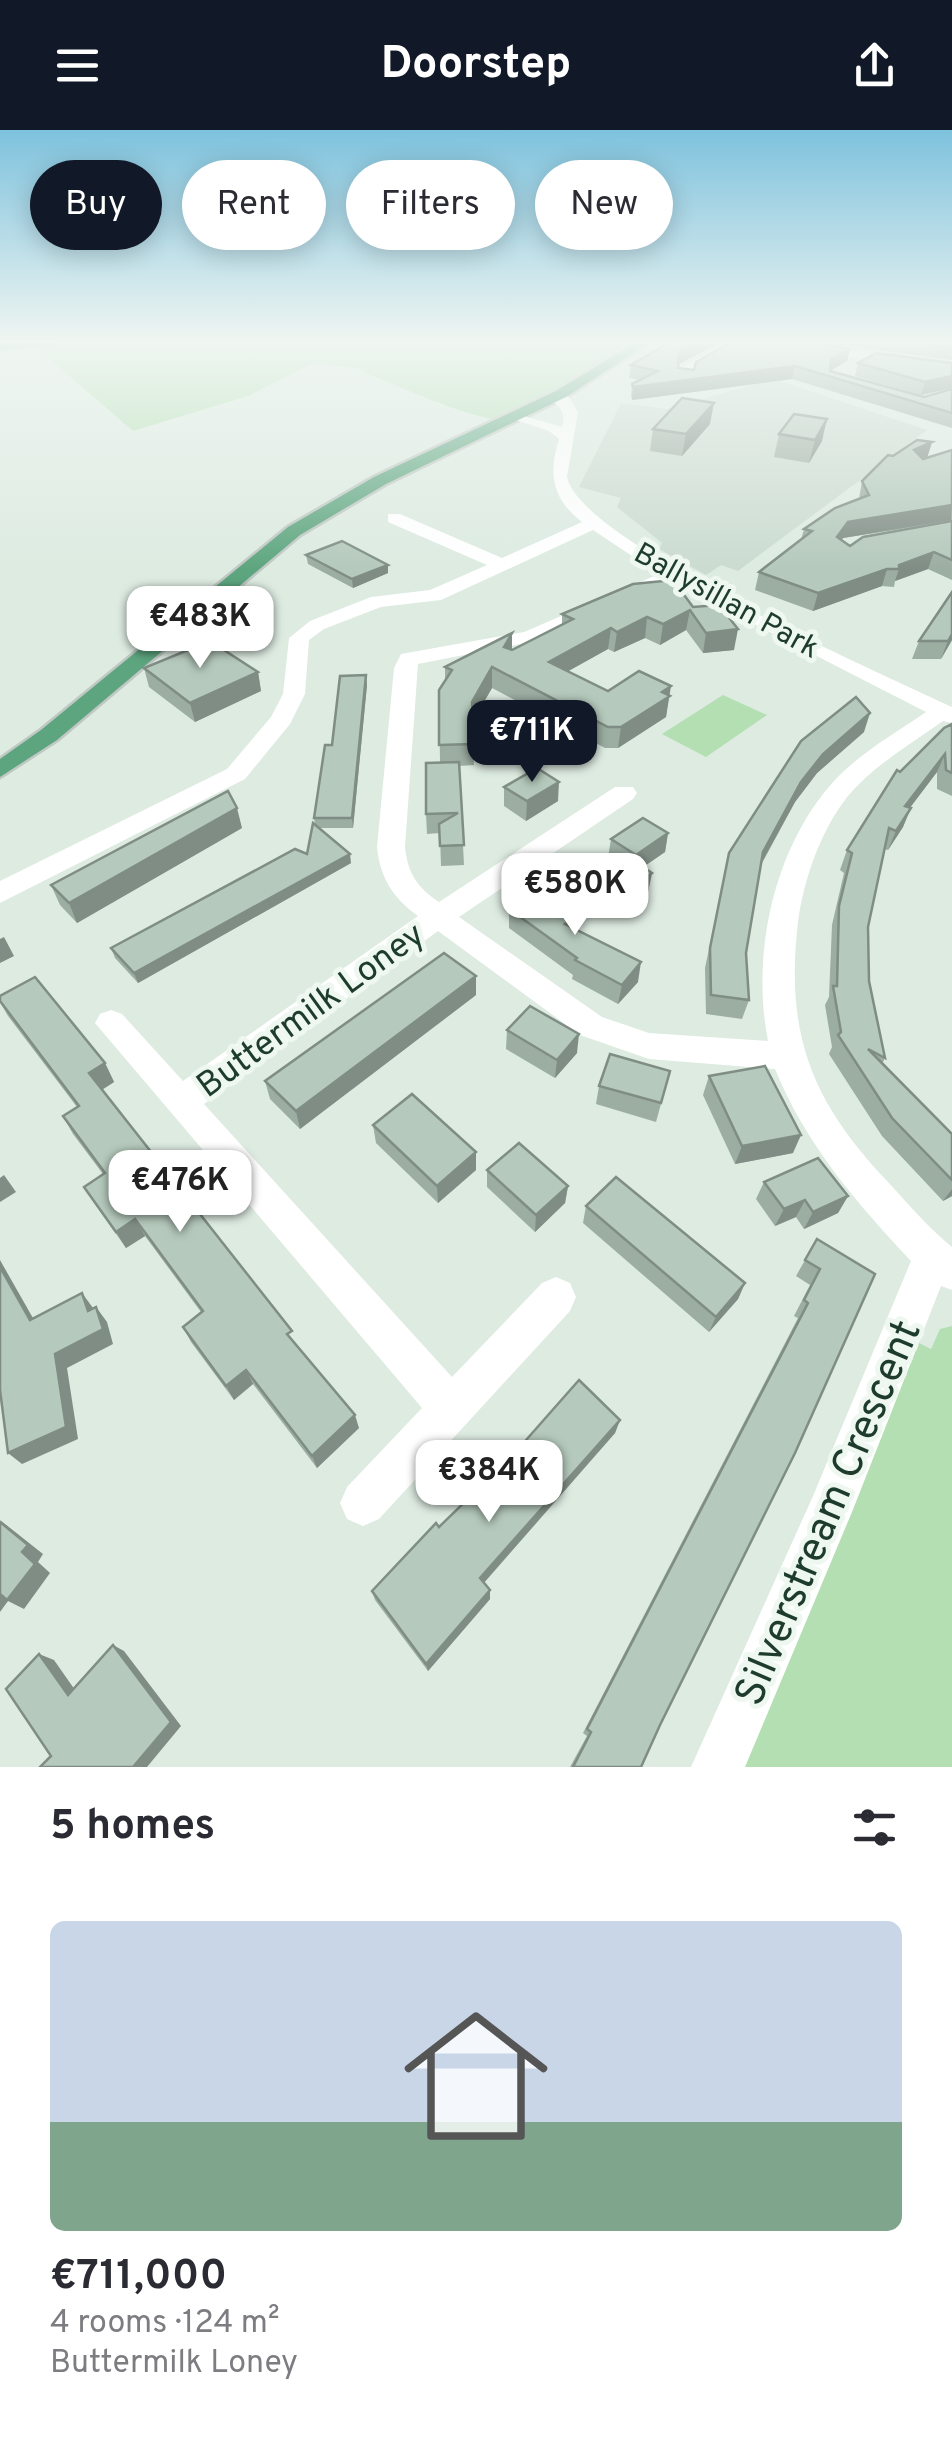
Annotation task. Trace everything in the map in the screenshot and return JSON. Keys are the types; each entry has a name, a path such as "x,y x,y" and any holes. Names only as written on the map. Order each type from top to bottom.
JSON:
{"main road":[{"path":"0,770 294,531 336,502 517,418"}],"street":[{"name":"Ballysillan Park","path":"570,417 559,472 561,488 592,524 673,575 947,713"},
{"path":"517,418 554,428 567,438"},
{"path":"394,518 503,565"},
{"path":"0,893 236,774 282,719 294,694 300,638 317,626 378,600 434,596 592,524"},
{"name":"Buttermilk Loney","path":"673,575 529,636 409,659 405,668 391,847 393,866 407,894 591,1026 648,1046 786,1056"},
{"path":"942,1263 831,1146 803,1099 786,1056 777,994 781,930 791,880 816,829 848,780 947,713"},
{"name":"Buttermilk Loney","path":"180,1101 439,916 624,793"},
{"name":"Buttermilk Loney","path":"112,1022 451,1409"},
{"name":"Silverstream Crescent","path":"718,1767 942,1263"},
{"path":"364,1503 556,1297"}],"shaded area":[{"path":"614,417 889,417 927,430 738,571 721,565 706,575 659,549 662,543 617,507 621,498 579,487"}],"green space":[{"path":"117,417 178,417 133,431"},
{"path":"484,417 523,417 514,420"},
{"path":"723,695 767,715 706,757 662,734"},
{"path":"952,1326 952,1767 739,1767 919,1343 931,1349 940,1329"}],"building":[{"path":"664,417 701,417 686,434 653,429"},
{"path":"791,417 827,419 815,440 779,434"},
{"path":"917,440 932,442 914,450 923,459 952,450 952,505 848,522 837,537 850,546 863,537 952,521 952,560 934,552 899,565 899,569 887,569 818,593 759,572 812,531 804,529 835,508 869,495 862,481 888,455 893,456"},
{"path":"342,541 388,565 352,579 306,555"},
{"path":"673,580 693,607 719,605 738,629 706,633 690,610 663,624 647,617 617,632 611,628 549,662 608,691 639,671 671,686 662,692 670,696 621,727 608,727 492,667 472,702 474,744 439,745 439,690 452,670 445,667 512,633 504,647 512,650 573,619 562,614 633,584"},
{"path":"952,592 952,634 948,641 919,641"},
{"path":"210,641 258,672 190,703 144,668"},
{"path":"366,675 352,818 314,818 325,745 332,745 340,676"},
{"path":"856,697 870,713 823,754 801,782 763,852 746,953 749,1000 711,995 710,948 729,853 801,741"},
{"path":"952,724 952,773 946,770 945,754 905,806 911,808 896,831 889,828 868,927 869,981 885,1058 868,1049 952,1134 952,1180 892,1118 838,1035 841,1032 833,986 837,986 839,906 852,853 847,850 897,770 900,772"},
{"path":"459,762 464,845 440,846 439,824 458,813 426,814 426,763"},
{"path":"537,768 559,782 527,801 504,787"},
{"path":"228,791 237,808 69,903 51,885"},
{"path":"643,818 668,833 636,855 611,839"},
{"path":"313,823 350,854 134,973 111,948 295,849 307,854"},
{"path":"626,856 652,873 618,897 592,879"},
{"path":"536,891 575,917 565,924 641,962 622,985 575,960 509,909"},
{"path":"444,953 476,976 296,1111 265,1081"},
{"path":"35,977 105,1063 89,1073 292,1331 287,1334 355,1415 312,1456 246,1370 226,1386 183,1327 203,1311 135,1219 116,1232 84,1187 105,1173 63,1116 79,1106 0,1001 0,996"},
{"path":"530,1006 579,1034 557,1060 507,1030"},
{"path":"610,1054 670,1071 661,1103 599,1086"},
{"path":"765,1066 801,1135 742,1146 709,1076"},
{"path":"412,1094 476,1152 437,1186 373,1125"},
{"path":"519,1143 568,1186 536,1215 487,1170"},
{"path":"818,1158 848,1196 813,1212 805,1200 784,1209 764,1182"},
{"path":"616,1177 745,1283 716,1317 586,1206"},
{"path":"817,1239 875,1274 795,1453 641,1767 573,1767 591,1732 587,1729 808,1303 804,1300 820,1269 805,1260"},
{"path":"0,1267 30,1320 82,1293 88,1311 96,1307 103,1329 55,1354 66,1427 8,1453 0,1390"},
{"path":"579,1380 620,1420 480,1578 490,1590 426,1664 372,1591 436,1523 439,1527 512,1456"},
{"path":"0,1522 28,1545 22,1552 35,1564 7,1600 0,1594"},
{"path":"113,1645 171,1722 133,1767 40,1767 51,1756 6,1689 39,1654 68,1695"}]}
